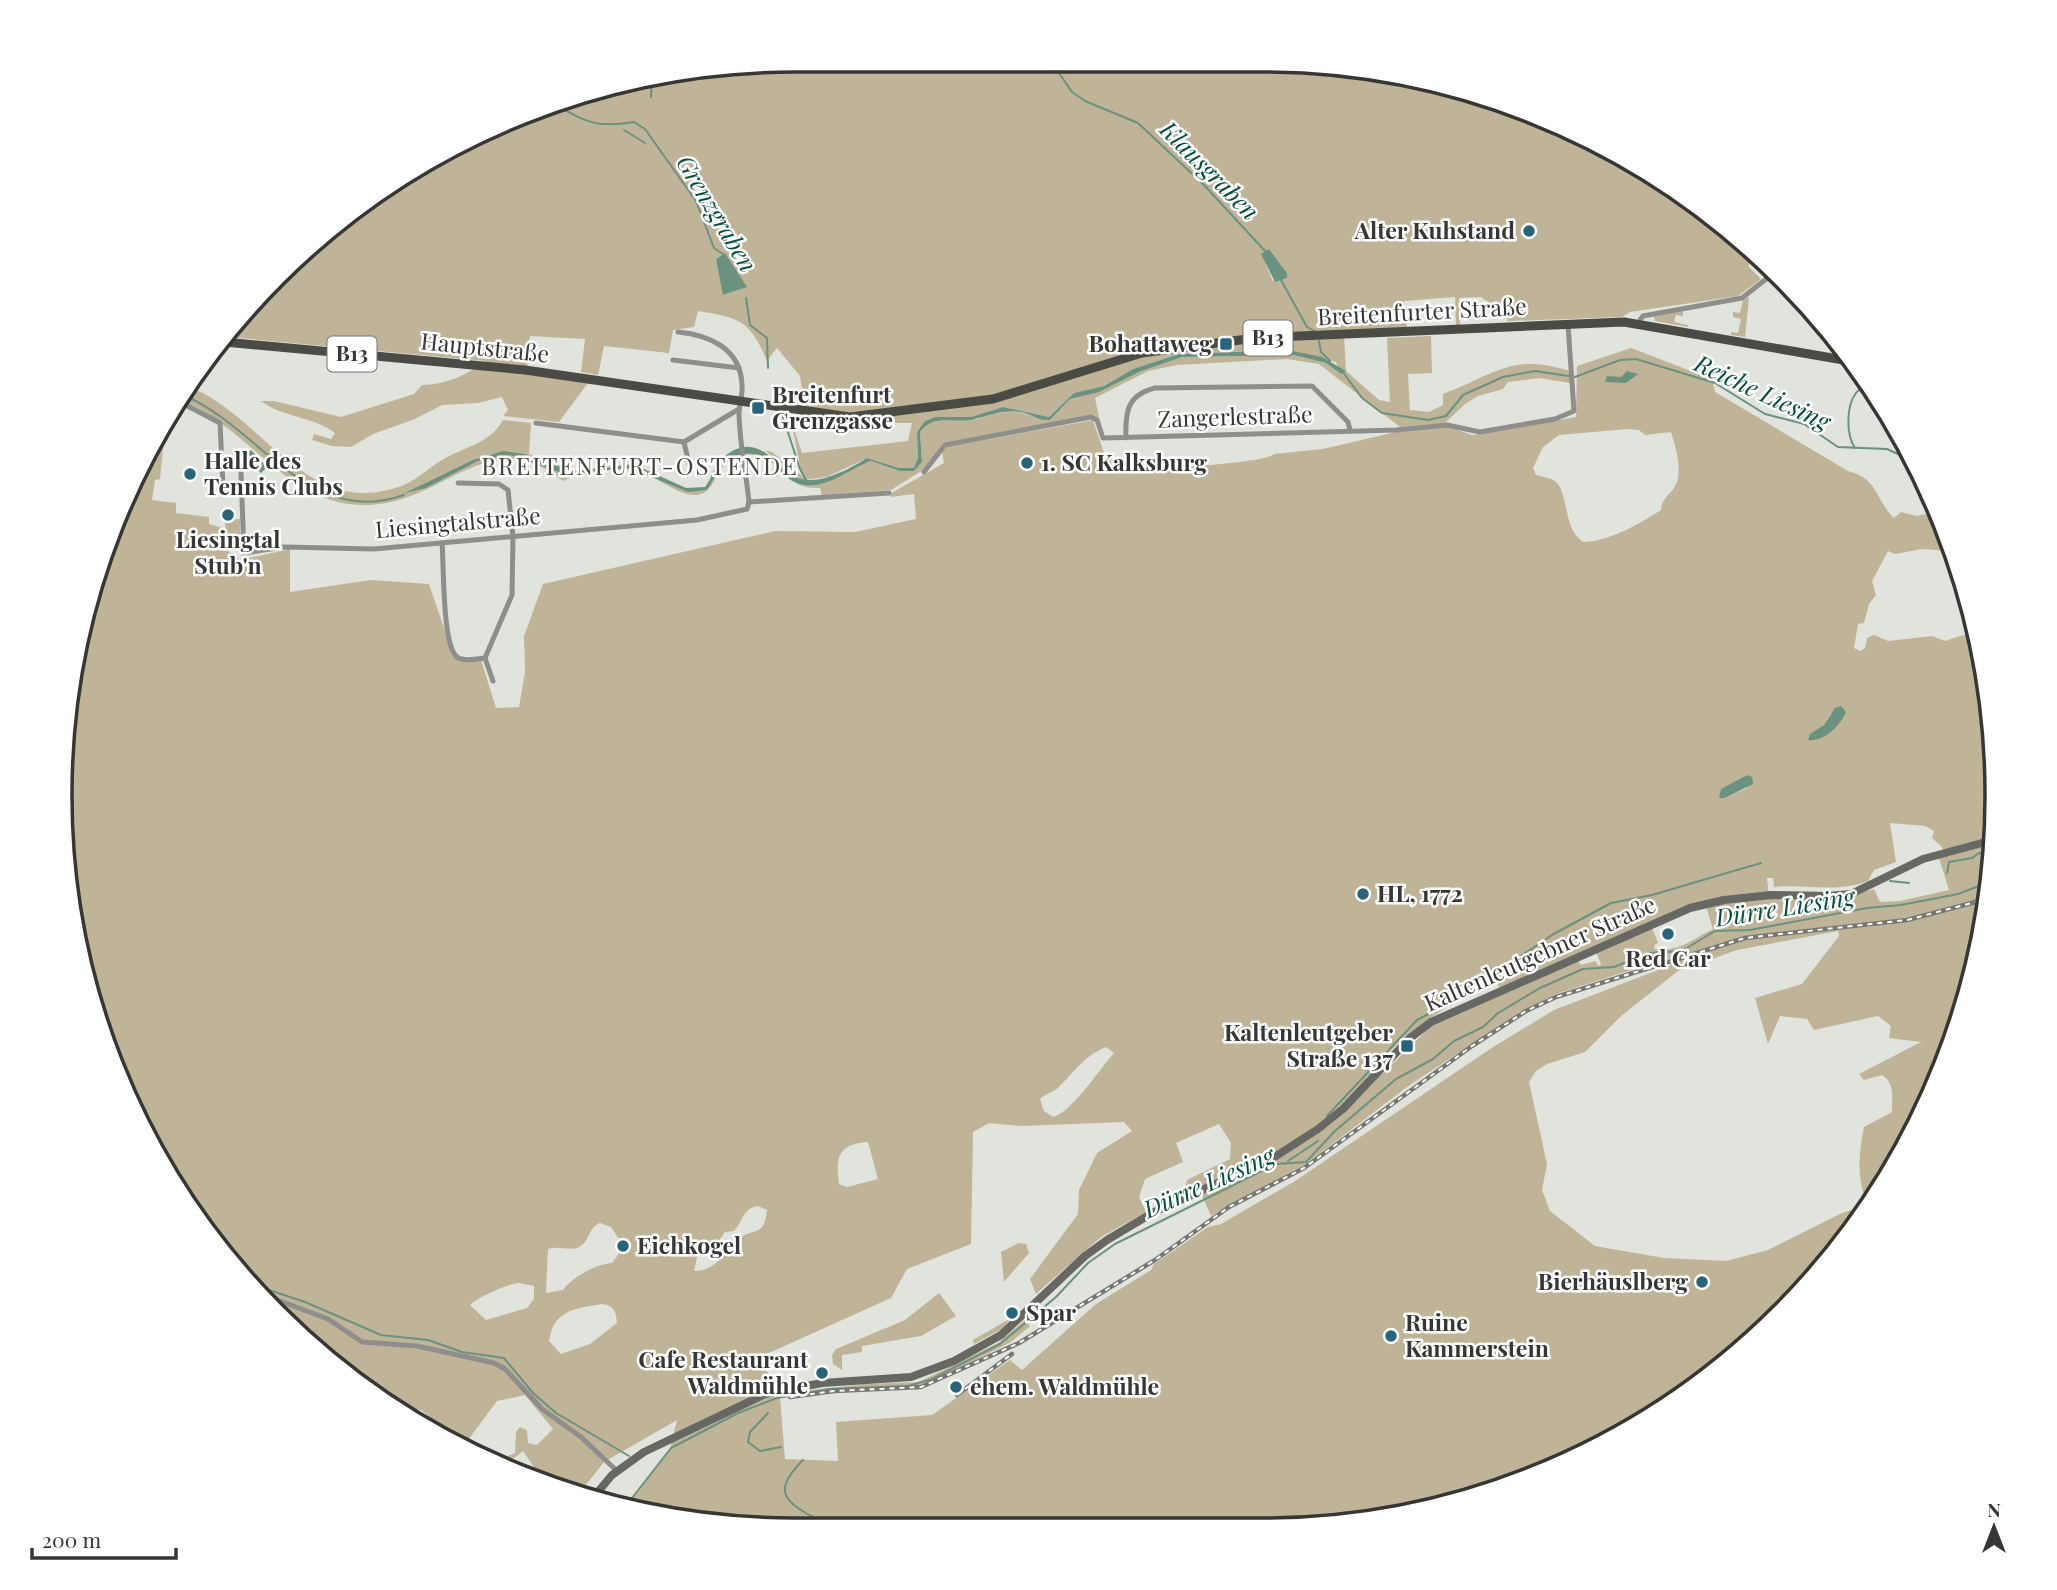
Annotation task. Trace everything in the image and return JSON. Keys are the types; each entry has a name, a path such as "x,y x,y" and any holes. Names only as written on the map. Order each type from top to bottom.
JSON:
{"main road":[{"name":"Breitenfurter Straße","path":"787,407 862,417 981,401 1017,393 1142,353 1234,340 1568,324 1638,323 1839,359"},
{"name":"Hauptstraße","path":"231,343 514,369 740,404 787,407"},
{"name":"Kaltenleutgebner Straße","path":"617,1471 675,1434 766,1399 822,1383 920,1375 987,1342 1009,1328 1085,1256 1107,1240 1154,1212 1273,1158 1318,1129 1343,1109 1410,1038 1454,1010 1690,908 1765,895 1845,895 1866,888 1923,859 1984,842"},
{"path":"599,1491 617,1471"}],"street":[{"path":"1638,323 1643,316 1742,298 1767,278"},
{"name":"Zangerlestraße","path":"924,472 945,445 1086,418 1097,420 1103,438 1126,438 1451,425 1480,432 1574,412 1568,324"},
{"path":"678,332 699,334 719,343 730,352 739,368 749,502 889,493"},
{"path":"673,360 739,368"},
{"path":"1126,438 1127,408 1132,399 1142,391 1155,388 1312,386 1348,422 1350,430"},
{"path":"536,423 684,442 740,404"},
{"path":"186,405 220,423 223,485 228,492"},
{"path":"684,442 689,464"},
{"name":"Liesingtalstraße","path":"240,473 244,553 284,547 373,549 697,520 739,512 747,509 749,502"},
{"path":"458,483 505,485 513,536 510,604 485,658 493,681"},
{"path":"442,543 444,608 454,653 462,659 485,658"},
{"path":"279,1300 328,1319 362,1342 417,1346 494,1363 516,1378 542,1409 580,1437 617,1471"}],"shaded area":[{"path":"1262,72 1309,73 1403,86 1494,110 1582,146 1664,194 1702,221 1751,263 1748,266 1761,279 1738,296 1630,312 1622,317 1507,321 1506,315 1481,297 1459,298 1460,325 1456,325 1455,297 1404,301 1407,328 1344,334 1346,371 1379,400 1390,402 1387,338 1431,336 1432,373 1408,374 1410,410 1429,412 1443,405 1443,394 1504,368 1533,364 1570,371 1570,383 1539,378 1508,382 1503,389 1478,396 1465,404 1445,423 1400,427 1319,364 1287,359 1177,365 1148,371 1095,398 1100,422 1096,416 1090,415 944,443 923,470 891,490 822,495 820,488 797,483 822,484 871,461 900,471 914,471 922,462 920,432 931,423 971,420 1007,412 1050,420 1070,399 1099,391 1139,372 1182,357 1294,355 1326,363 1341,374 1336,362 1278,350 1179,354 1133,369 1104,386 1074,393 1049,417 1003,407 971,417 935,417 925,421 917,432 918,458 914,468 899,468 867,458 827,477 803,480 790,474 766,451 746,447 772,452 802,476 791,420 802,453 908,441 912,423 849,423 867,419 805,407 800,376 777,348 767,361 749,329 724,316 698,311 694,327 673,330 669,353 604,346 598,375 581,372 585,339 530,336 527,369 588,383 559,422 503,416 508,410 502,397 478,403 442,405 415,419 373,434 351,447 332,446 312,440 314,434 331,439 335,433 261,401 274,401 341,417 414,394 422,385 456,378 486,361 235,338 284,284 318,251 355,221 433,169 475,146 563,110 608,96 701,78 748,73","holes":["1269,249 1287,273 1273,281 1266,265","725,253 746,287 724,295 716,259"]},
{"path":"1269,249 1287,273 1287,278 1275,282 1261,254"},
{"path":"725,253 747,287 723,295 716,259"},
{"path":"1749,297 1745,337 1731,335 1731,332 1738,333 1741,319 1733,317 1733,312 1740,313 1743,300"},
{"path":"1683,311 1683,316 1676,315 1674,322 1688,327 1655,321 1654,316"},
{"path":"1631,348 1712,379 1715,392 1865,479 1894,518 1901,512 1917,516 1926,514 1942,551 1922,549 1895,554 1888,551 1872,581 1876,595 1869,604 1864,623 1858,624 1854,648 1860,651 1865,648 1867,638 1874,635 1888,641 1932,636 1945,641 1967,635 1979,701 1985,795 1979,889 1961,982 1947,1027 1911,1115 1864,1195 1860,1178 1864,1127 1892,1112 1892,1091 1889,1082 1882,1075 1864,1080 1859,1074 1921,1042 1889,1038 1891,1026 1878,1016 1814,1030 1807,1019 1780,1016 1768,1044 1755,998 1802,984 1839,936 1838,931 1737,950 1678,971 1621,1016 1585,1052 1547,1064 1536,1071 1529,1082 1547,1164 1542,1190 1550,1211 1595,1246 1664,1258 1726,1261 1768,1250 1854,1210 1806,1272 1739,1339 1664,1396 1582,1444 1494,1480 1449,1494 1356,1512 1309,1517 748,1517 701,1512 631,1499 670,1450 677,1420 604,1462 584,1487 536,1470 523,1451 511,1460 505,1457 515,1453 516,1432 520,1427 527,1430 528,1443 537,1445 553,1429 525,1395 497,1401 468,1440 434,1422 421,1410 415,1410 355,1369 318,1339 251,1272 194,1197 146,1115 110,1027 86,936 73,842 73,748 78,701 96,608 127,518 163,443 160,479 155,480 152,500 176,503 176,513 209,517 209,524 223,528 223,547 240,560 290,549 290,592 371,580 429,584 454,657 481,660 496,708 519,707 525,672 524,636 543,584 775,531 855,532 916,519 914,494 891,497 890,494 944,463 942,452 947,447 1093,420 1106,459 1111,458 1113,471 1118,472 1248,461 1274,454 1323,449 1400,431 1449,427 1472,435 1576,417 1577,366","holes":["1628,429 1639,430 1645,435 1671,432 1679,470 1677,482 1663,501 1661,510 1613,535 1583,542 1573,530 1558,484 1536,475 1533,468 1543,447 1559,435","1846,712 1832,731 1808,737 1824,725 1831,713","1747,775 1747,788 1725,798 1724,788","1890,823 1925,826 1934,831 1932,838 1942,847 1945,856 1939,858 1949,890 1900,901 1880,902 1874,889 1852,895 1769,896 1767,878 1773,878 1774,887 1845,887 1868,881 1874,870 1896,862","1705,903 1713,929 1672,949 1655,949 1654,945 1658,943 1652,928 1596,952 1601,964 1599,966 1595,961 1581,965 1578,961 1430,1027 1383,1073 1376,1068 1415,1029 1492,978 1500,988","1669,958 1671,965 1554,1010 1493,1047 1295,1181 1221,1224 1208,1227 1154,1264 1151,1270 1096,1304 1022,1370 1010,1360 932,1415 836,1422 838,1461 785,1459 780,1398 820,1391 908,1388 928,1384 1011,1342 1030,1326 1025,1320 998,1343 919,1382 865,1384 778,1394 760,1357 891,1298 907,1269 971,1244 973,1132 989,1123 1021,1126 1124,1122 1132,1131 1097,1153 1079,1190 1078,1214 1030,1279 1036,1294 1101,1237 1146,1212 1139,1197 1145,1179 1183,1162 1176,1143 1219,1124 1231,1143 1230,1159 1187,1180 1184,1195 1199,1189 1211,1216 1306,1164 1407,1087 1520,1012 1559,993","1106,1047 1114,1053 1069,1107 1053,1117 1044,1111 1040,1099 1059,1087 1080,1064","868,1142 878,1179 847,1187 839,1184 839,1159 841,1153 851,1145","753,1207 767,1210 763,1226 743,1236 709,1268 694,1271 698,1253 718,1242 725,1232 734,1231","600,1223 611,1227 621,1242 618,1255 612,1263 584,1272 563,1290 546,1293 548,1249 579,1247","514,1284 534,1286 534,1299 527,1308 486,1320 470,1305 479,1298","601,1304 612,1307 617,1323 590,1344 561,1354 549,1341 555,1323 574,1310"]},
{"path":"1288,350 1322,357 1346,371 1341,374 1326,363 1294,355 1182,357 1139,372 1099,392 1070,399 1050,420 1012,412 964,421 944,420 931,423 920,432 922,462 914,471 900,471 871,461 822,484 796,483 772,462 756,454 742,454 729,459 720,468 707,490 688,492 630,468 565,474 510,455 478,461 426,488 403,494 473,460 503,451 525,454 575,472 633,464 686,488 705,487 721,459 735,450 747,447 767,454 792,475 801,479 827,477 867,458 899,468 914,468 918,458 917,432 925,421 935,417 971,417 1003,407 1049,417 1074,393 1104,386 1133,369 1179,354"},
{"path":"1627,371 1638,374 1626,383 1605,382 1607,376 1621,377"},
{"path":"196,391 216,401 288,461 314,478 341,490 372,493 406,484 442,460 484,440 503,420 531,423 529,454 560,465 565,462 576,471 621,464 585,471 586,473 563,481 536,465 512,459 489,462 397,501 370,505 341,503 315,494 292,480 227,428 187,404","holes":["510,451 478,461 426,488 404,494 485,456"]},
{"path":"251,450 267,467 261,473 245,456"},
{"path":"745,454 766,458 742,455 724,465 707,489 720,468 729,459"},
{"path":"629,468 649,474 685,489 707,490 694,495 687,494 652,477 629,470 600,471"},
{"path":"225,519 240,519 240,543 226,544"},
{"path":"1841,706 1846,712 1836,728 1825,736 1808,740 1810,734 1824,725 1835,708"},
{"path":"1747,775 1752,777 1753,784 1725,798 1719,798 1721,789"},
{"path":"1019,1243 1026,1244 1029,1253 1004,1282 1001,1252"},
{"path":"939,1293 956,1316 921,1336 862,1346 862,1352 842,1355 842,1370 833,1364 832,1355 836,1349 905,1320"},
{"path":"1011,1318 1002,1329 974,1344 973,1340"}],"waterway":[{"name":"Klausgraben","path":"1058,72 1072,92 1085,101 1138,123 1204,185 1265,251"},
{"path":"651,97 652,87"},
{"name":"Grenzgraben","path":"564,110 601,124 634,122 645,129 696,201 714,248 723,254"},
{"path":"624,130 645,143"},
{"name":"Klausgraben","path":"1281,280 1307,327 1316,332"},
{"name":"Grenzgraben","path":"746,298 750,325 767,338 768,368"},
{"name":"Klausgraben","path":"1319,341 1321,352 1330,361"},
{"name":"Reiche Liesing","path":"1342,371 1362,398 1382,413 1428,420 1446,416 1463,395 1503,377 1535,371 1575,377 1620,360 1636,359 1715,383 1765,414 1804,424 1838,447 1887,449 1900,455"},
{"path":"1855,448 1849,428 1849,413 1850,405 1860,389"},
{"name":"Reiche Liesing","path":"190,399 236,428 286,469 312,486 340,498 370,502 404,495"},
{"name":"Grenzgraben","path":"782,414 807,482"},
{"path":"1947,873 1949,862 1983,853"},
{"path":"1327,1116 1417,1020 1460,997 1552,935 1611,903 1652,895 1761,863"},
{"path":"1890,881 1909,883"},
{"name":"Dürre Liesing","path":"631,1499 671,1448 738,1413 777,1398 829,1389 908,1386 932,1379 1000,1344 1056,1297 1088,1263 1115,1244 1276,1164 1306,1162 1335,1131 1396,1079 1433,1059 1454,1041 1483,1027 1498,1013 1540,988 1583,969 1614,967 1649,953 1682,951 1715,931 1750,930 1867,908 1901,905 1958,894 1979,886"},
{"path":"1288,1161 1318,1141"},
{"path":"268,1290 305,1302 381,1335 428,1340 462,1352 504,1358 533,1393 556,1413 629,1456"},
{"path":"768,1413 750,1432 748,1442 760,1451 781,1447"},
{"path":"803,1460 788,1478 785,1493 794,1505 813,1517"}],"railway":[{"path":"790,1397 834,1391 921,1387 1019,1343 1155,1260 1229,1207 1304,1168 1472,1046 1526,1011 1556,997 1745,938 1907,920 1977,902"},
{"path":"957,1395 1012,1354"}],"place":[{"name":"Alter Kuhstand","path":"1529,231"},
{"name":"Bohattaweg","path":"1226,344"},
{"name":"Breitenfurt Grenzgasse","path":"758,408"},
{"name":"1. SC Kalksburg","path":"1027,463"},
{"name":"Halle des Tennis Clubs","path":"190,474"},
{"name":"Liesingtal Stub'n","path":"228,515"},
{"name":"HL, 1772","path":"1363,894"},
{"name":"Red Car","path":"1668,934"},
{"name":"Kaltenleutgeber Straße 137","path":"1407,1046"},
{"name":"Eichkogel","path":"623,1246"},
{"name":"Bierhäuslberg","path":"1702,1282"},
{"name":"Spar","path":"1012,1313"},
{"name":"Ruine Kammerstein","path":"1391,1336"},
{"name":"Cafe Restaurant Waldmühle","path":"822,1373"},
{"name":"ehem. Waldmühle","path":"956,1387"}],"district":[{"name":"BREITENFURT-OSTENDE","path":"640,467"}]}
